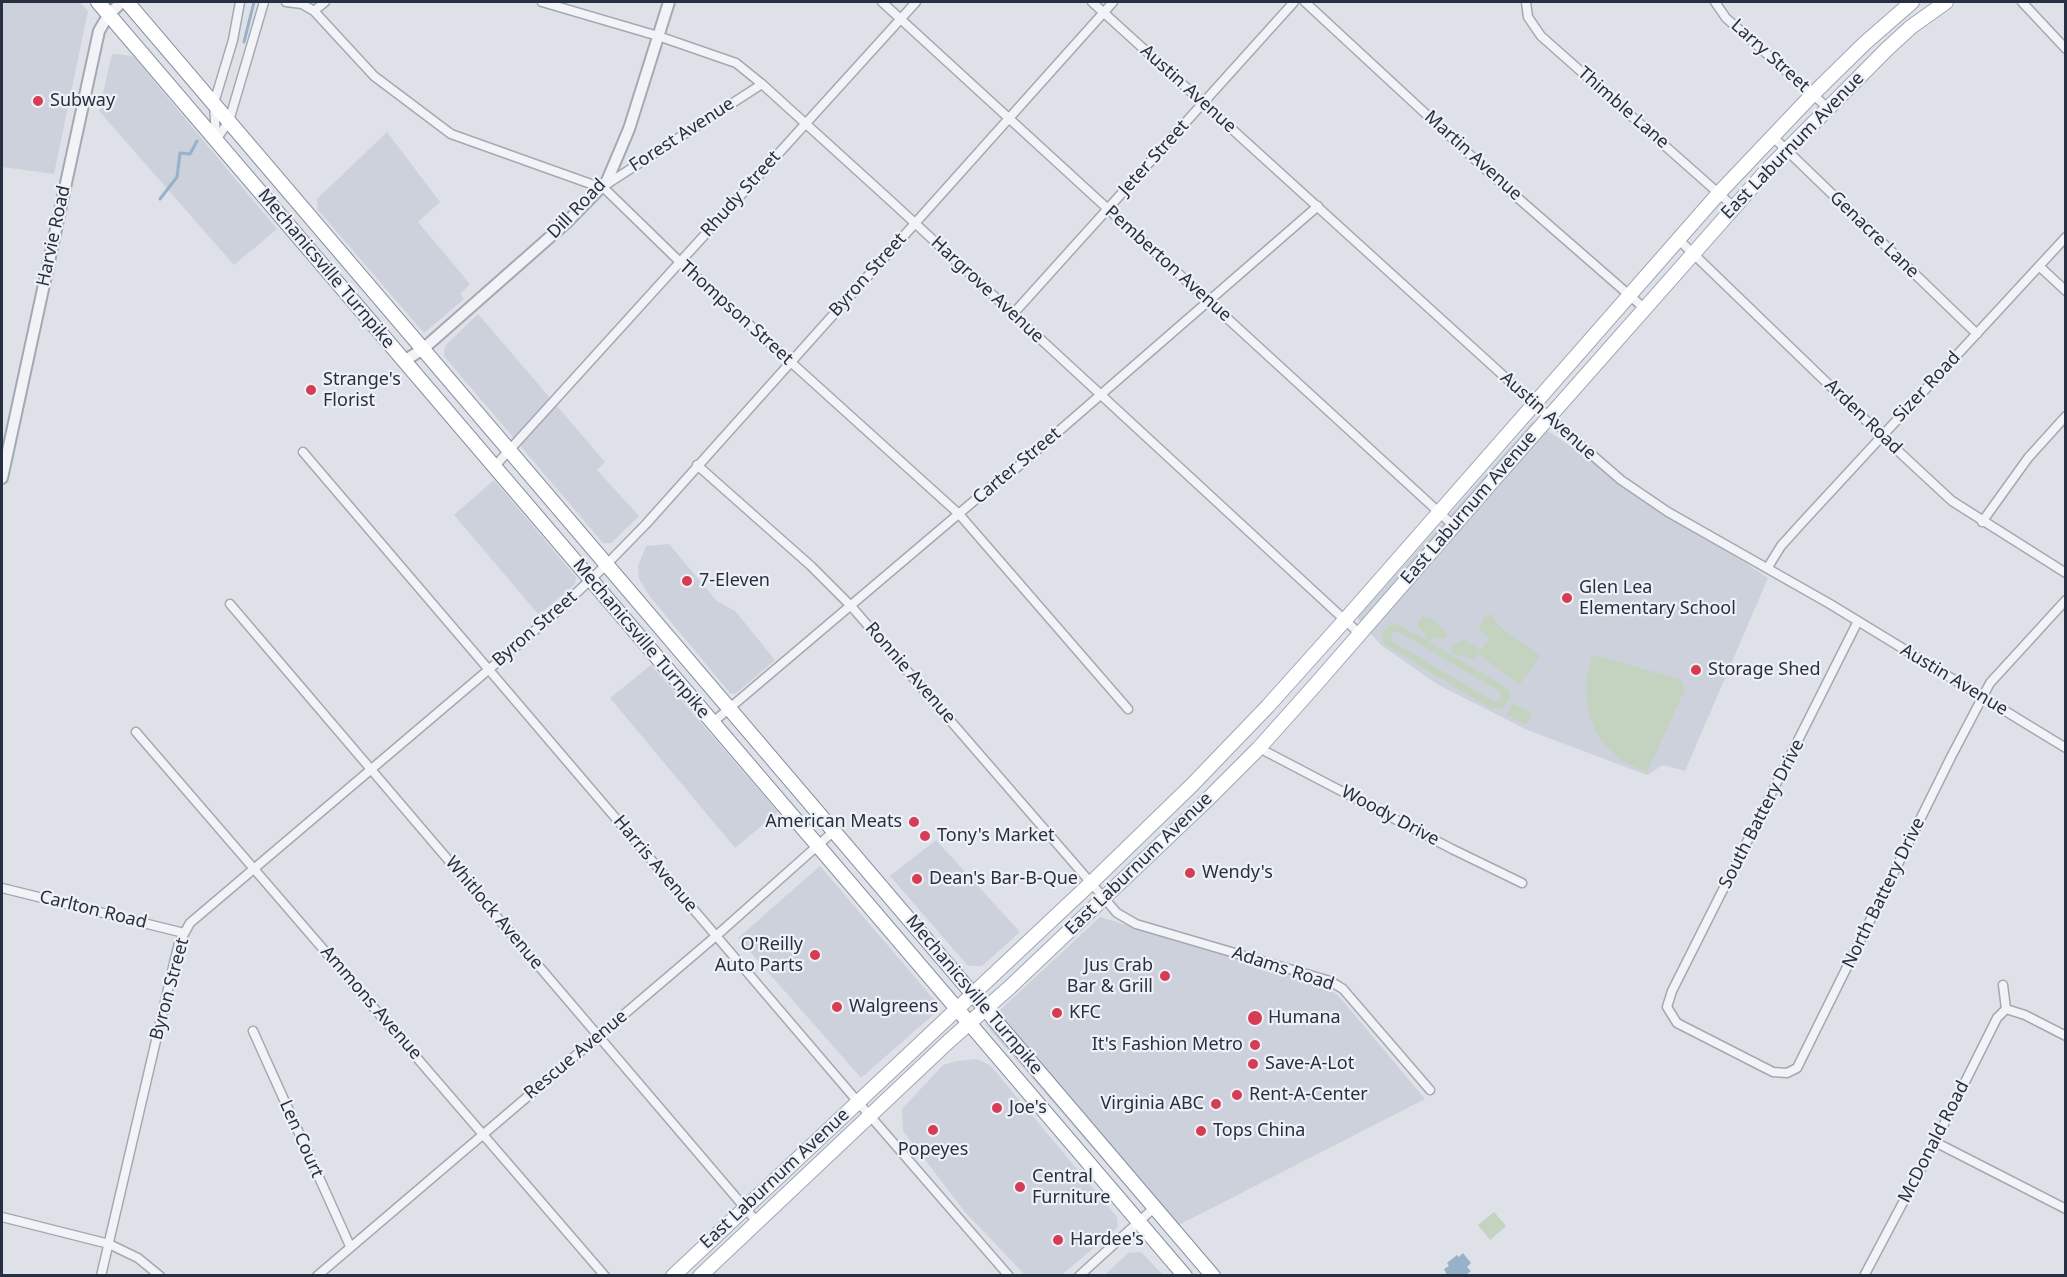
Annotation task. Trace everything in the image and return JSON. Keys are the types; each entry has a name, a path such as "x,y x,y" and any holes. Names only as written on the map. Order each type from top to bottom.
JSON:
{"main road":[{"name":"Mechanicsville Turnpike","path":"98,2 1185,1275"},
{"name":"Mechanicsville Turnpike","path":"127,2 1213,1275"},
{"name":"East Laburnum Avenue","path":"673,1275 1091,883 1192,785 1268,706 1345,620 1719,193 1813,94 1865,43 1912,2"},
{"name":"East Laburnum Avenue","path":"700,1275 1104,898 1259,748 1734,207 1887,49 1911,27 1946,2"}],"street":[{"name":"Harvie Road","path":"2,478 99,31 109,14 122,2"},
{"path":"216,140 214,103 233,40 240,2"},
{"path":"216,140 229,121 264,2"},
{"name":"Thompson Street","path":"286,2 302,4 314,11 374,76 451,134 602,187 680,262 959,514 1128,709"},
{"path":"314,11 325,2"},
{"name":"Hargrove Avenue","path":"542,2 658,36 736,63 915,223 1360,634"},
{"name":"Dill Road","path":"404,361 423,349 567,222 602,187 611,174 629,129 669,2"},
{"name":"Pemberton Avenue","path":"882,2 1454,526"},
{"name":"Rhudy Street","path":"494,467 916,2"},
{"name":"Austin Avenue","path":"1092,2 1592,456 1643,496 1768,567 2066,748"},
{"name":"Byron Street","path":"101,1275 173,967 184,933 190,923 488,669 606,565 646,524 1113,2"},
{"name":"Jeter Street","path":"1013,314 1294,2"},
{"name":"Martin Avenue","path":"1305,2 1495,178 1644,308"},
{"name":"Thimble Lane","path":"1526,2 1528,16 1541,36 1734,207"},
{"name":"Larry Street","path":"1715,2 1726,18 1828,108"},
{"path":"2022,2 2066,49"},
{"name":"Forest Avenue","path":"602,187 762,84"},
{"name":"Genacre Lane","path":"1772,136 1977,334"},
{"name":"Carter Street","path":"712,723 1014,470 1318,206"},
{"name":"Sizer Road","path":"1768,567 1781,546 1799,526 2066,237"},
{"name":"Arden Road","path":"1678,239 1952,501 2066,573"},
{"path":"2039,266 2066,291"},
{"path":"1982,522 2028,458 2066,416"},
{"name":"Harris Avenue","path":"303,452 870,1116 1009,1275"},
{"name":"Ronnie Avenue","path":"697,465 811,566 851,606 1104,898"},
{"name":"North Battery Drive","path":"1667,1007 1677,1023 1773,1072 1787,1073 1797,1068 1990,683 2066,600"},
{"name":"Whitlock Avenue","path":"230,604 757,1222"},
{"name":"South Battery Drive","path":"1667,1007 1672,991 1858,621"},
{"name":"Ammons Avenue","path":"136,732 605,1275"},
{"name":"Woody Drive","path":"1259,748 1521,883"},
{"name":"Rescue Avenue","path":"317,1275 716,936 834,831"},
{"name":"Carlton Road","path":"2,888 184,933"},
{"name":"Adams Road","path":"1104,898 1117,913 1136,924 1330,981 1343,989 1430,1090"},
{"path":"2003,985 2006,1009 2025,1015 2066,1036"},
{"name":"McDonald Road","path":"1864,1275 1935,1142 1997,1018 2006,1009"},
{"name":"Len Court","path":"253,1031 350,1246"},
{"path":"1935,1142 2066,1209"},
{"path":"1079,1275 1155,1207"},
{"path":"2,1217 109,1244 138,1258 160,1275"}],"shaded area":[{"path":"2,2 80,2 88,11 54,174 2,167"},
{"path":"112,54 133,56 277,229 234,265 99,111"},
{"path":"387,132 440,202 418,222 470,284 460,294 464,299 424,333 318,210 317,199"},
{"path":"478,314 605,462 597,470 639,516 611,543 603,543 444,356 445,346"},
{"name":"Glen Lea Elementary School","path":"1533,421 1768,578 1685,771 1663,765 1647,775 1525,729 1437,684 1381,645 1357,618"},
{"path":"494,480 576,577 575,584 539,615 454,515"},
{"path":"669,544 717,601 735,611 775,660 735,694 730,693 651,598 639,579 638,566 646,546"},
{"path":"651,665 778,812 735,848 610,698"},
{"path":"936,840 1020,932 982,966 968,966 890,876"},
{"path":"820,866 936,1002 933,1015 861,1078 738,938"},
{"path":"1100,917 1321,984 1338,995 1425,1099 1165,1232 985,1024"},
{"path":"977,1059 990,1065 1117,1217 1118,1227 1062,1275 1025,1275 965,1212 903,1131 902,1109 943,1065"},
{"path":"1141,1252 1163,1275 1105,1275 1128,1253"}],"green space":[{"path":"1491,614 1498,625 1492,635 1499,626 1540,656 1520,684 1478,654 1490,638 1481,632 1479,627 1485,616"},
{"path":"1423,616 1431,618 1447,632 1448,635 1443,639 1436,637 1428,641 1507,688 1511,695 1505,706 1491,709 1384,644 1383,632 1388,626 1395,624 1427,640 1417,625","holes":["1393,632 1399,632 1499,691 1502,695 1499,702 1493,701 1393,642 1391,639"]},
{"path":"1464,640 1480,649 1473,660 1462,655 1458,657 1452,652 1451,647"},
{"path":"1593,655 1680,679 1685,689 1647,772 1624,762 1607,747 1596,732 1586,697 1586,677"},
{"path":"1513,704 1532,713 1526,725 1507,715"},
{"path":"1494,1212 1506,1226 1490,1240 1478,1225"}],"water":[{"path":"1463,1253 1471,1263 1467,1267 1471,1271 1466,1275 1447,1275 1444,1269 1449,1266 1447,1263"}],"waterway":[{"path":"244,42 254,2"},
{"path":"160,199 177,177 180,153 190,154 197,141"}],"place":[{"name":"Subway","path":"38,101"},
{"name":"Strange's Florist","path":"311,390"},
{"name":"7-Eleven","path":"687,581"},
{"name":"Glen Lea Elementary School","path":"1567,598"},
{"name":"Storage Shed","path":"1696,670"},
{"name":"American Meats","path":"914,822"},
{"name":"Tony's Market","path":"925,836"},
{"name":"Wendy's","path":"1190,873"},
{"name":"Dean's Bar-B-Que","path":"917,879"},
{"name":"O'Reilly Auto Parts","path":"815,955"},
{"name":"Jus Crab Bar & Grill","path":"1165,976"},
{"name":"Walgreens","path":"837,1007"},
{"name":"KFC","path":"1057,1013"},
{"name":"Humana","path":"1255,1018"},
{"name":"It's Fashion Metro","path":"1255,1045"},
{"name":"Save-A-Lot","path":"1253,1064"},
{"name":"Rent-A-Center","path":"1237,1095"},
{"name":"Virginia ABC","path":"1216,1104"},
{"name":"Joe's","path":"997,1108"},
{"name":"Popeyes","path":"933,1130"},
{"name":"Tops China","path":"1201,1131"},
{"name":"Central Furniture","path":"1020,1187"},
{"name":"Hardee's","path":"1058,1240"}]}
